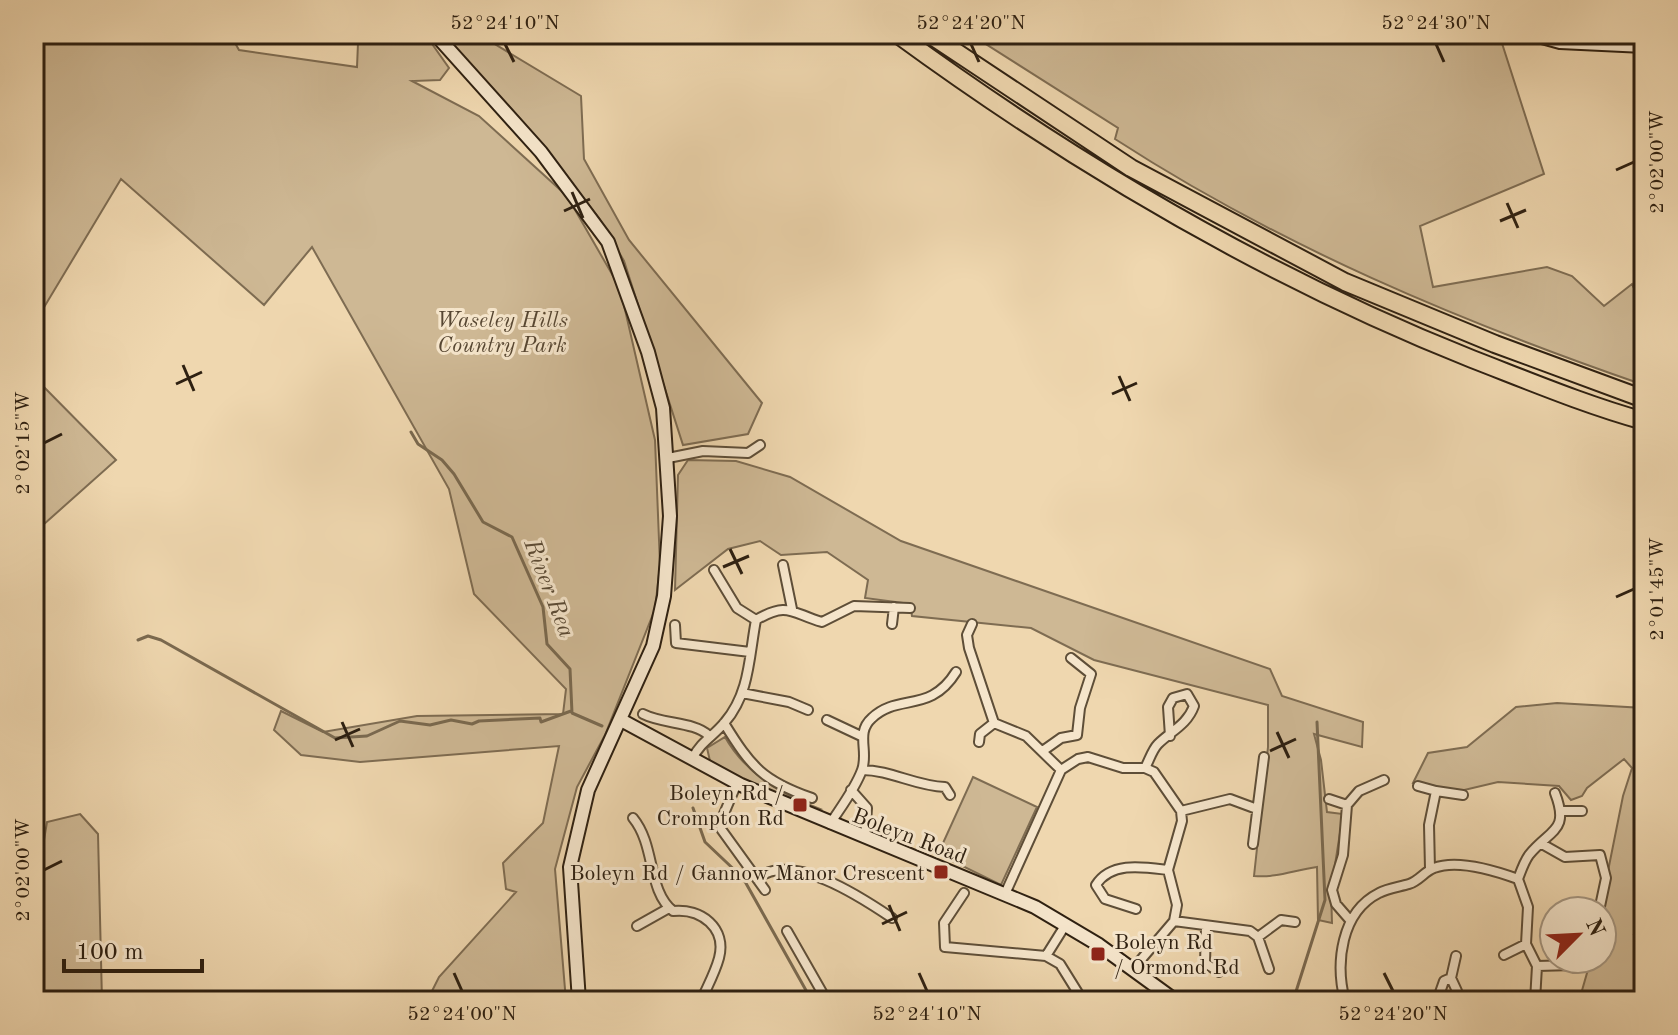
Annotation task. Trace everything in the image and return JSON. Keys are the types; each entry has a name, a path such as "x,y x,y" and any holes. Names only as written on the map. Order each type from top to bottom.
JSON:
{"highway":[{"path":"897,34 1025,126 1168,213 1264,265 1433,343 1644,421"},
{"path":"929,34 1131,168 1345,282 1495,344 1644,399"}],"street":[{"path":"435,34 541,152 608,242 648,352 663,408 670,516 664,596 653,646 588,790 570,867 579,1001"},
{"path":"1531,34 1560,42 1644,46"},
{"path":"668,458 703,451 748,453 760,445"},
{"path":"783,565 792,609"},
{"path":"714,570 737,608 756,620"},
{"path":"692,759 708,735 724,723 742,693 750,671 756,620 771,611 792,609 826,622 854,606 910,608"},
{"path":"892,624 894,607"},
{"path":"972,624 967,635 969,648 994,723 1026,736 1044,750 1061,770"},
{"path":"672,653 676,643 675,625"},
{"path":"676,643 750,652"},
{"path":"1044,750 1061,738 1077,735 1080,727 1080,708 1091,674 1071,658"},
{"path":"830,825 862,770 861,736 869,720 880,711 938,694 956,672"},
{"path":"742,693 789,702 808,710"},
{"path":"1145,768 1156,745 1170,736 1191,716 1194,706 1187,694 1173,698 1168,707 1170,736"},
{"path":"643,714 673,725 701,728 708,735"},
{"name":"Boleyn Road","path":"621,720 737,783 830,825 1005,894 1066,924 1176,1001"},
{"path":"827,720 861,736"},
{"path":"724,723 750,764 762,776 812,798"},
{"path":"979,742 980,734 994,723"},
{"path":"1005,894 1061,770 1078,759 1088,757 1123,768 1145,768 1154,772 1181,811 1182,821 1168,870 1177,905 1174,921 1133,969"},
{"path":"1253,844 1264,757"},
{"path":"862,770 878,770 904,782 945,787 950,795"},
{"path":"1349,919 1336,904 1332,890 1343,855 1347,805 1359,791 1384,780"},
{"path":"737,783 721,829 765,890"},
{"path":"1418,786 1463,795"},
{"path":"851,790 867,808 865,838"},
{"path":"1430,869 1429,825 1436,791"},
{"path":"1535,1001 1537,966 1526,944 1528,907 1518,879 1528,856 1561,823 1562,811 1555,793"},
{"path":"1181,811 1230,799 1257,809"},
{"path":"1329,799 1347,805"},
{"path":"1562,811 1582,811"},
{"path":"633,818 648,841 661,899 669,908"},
{"path":"632,834 641,828"},
{"path":"1542,844 1565,857 1600,855 1606,878 1602,895"},
{"path":"1344,1001 1340,977 1349,919 1370,898 1411,883 1430,869 1445,865 1518,879"},
{"path":"1136,909 1105,899 1098,892 1100,878 1126,867 1168,870"},
{"path":"757,879 776,868 815,873 892,918"},
{"path":"945,947 944,923 964,893"},
{"path":"637,926 669,908 698,912 709,920 718,934 719,957 701,1001"},
{"path":"1258,937 1281,920 1295,922"},
{"path":"1174,921 1206,928 1250,931 1258,937 1269,969"},
{"path":"1046,956 1066,924"},
{"path":"1206,928 1205,963 1219,972"},
{"path":"787,931 827,1001"},
{"path":"1504,955 1526,944"},
{"path":"934,950 945,947 1046,956 1060,964 1083,1001"},
{"path":"1452,1001 1457,991 1451,978 1456,956"},
{"path":"1437,1001 1444,981 1451,978"}],"green space":[{"name":"Waseley Hills Country Park","path":"34,34 230,34 239,50 357,67 358,43 354,34 425,34 449,68 440,80 412,81 479,116 567,196 620,288 655,440 660,565 655,609 605,735 577,787 555,869 566,1001 427,1001 439,977 516,892 506,889 503,863 543,823 559,746 360,762 301,755 274,730 281,711 323,732 417,716 563,714 566,689 474,594 449,489 312,247 264,305 121,179 34,324"},
{"path":"441,34 478,34 581,96 584,159 629,240 762,403 748,434 683,445 624,261 599,218 537,139"},
{"path":"970,34 1499,34 1544,174 1420,226 1433,287 1547,267 1572,276 1604,306 1632,284 1644,310 1644,385 1439,307 1241,214 1115,139 1118,128"},
{"path":"34,377 116,460 34,533"},
{"path":"688,460 736,461 790,477 901,541 1270,669 1282,696 1363,722 1362,747 1314,734 1321,760 1327,812 1343,814 1331,890 1332,923 1318,920 1317,867 1278,875 1254,876 1268,747 1268,705 1094,660 1031,628 912,616 910,604 865,598 868,580 827,552 781,555 760,541 728,549 675,590 678,475"},
{"path":"1557,703 1644,708 1644,902 1634,934 1644,934 1644,1001 1579,1001 1586,975 1618,975 1618,895 1603,895 1623,796 1632,768 1624,759 1587,788 1582,796 1571,800 1559,786 1498,782 1460,791 1413,783 1428,753 1467,747 1516,707"},
{"path":"725,737 754,772 792,797 820,809 752,786 710,761 707,748"},
{"path":"973,777 1037,807 1001,885 938,854"},
{"path":"80,814 98,834 102,1001 34,1001 34,899 47,822"}],"waterway":[{"name":"River Rea","path":"411,432 418,444 442,460 454,474 483,522 512,537 543,607 547,644 570,669 572,713 602,726"},
{"path":"138,640 148,636 161,640 335,738 367,736 400,721 430,725 451,720 472,724 540,718 541,722 571,711"},
{"path":"1293,1001 1325,900 1317,722"},
{"name":"River Rea","path":"693,808 705,842 743,878 812,1001"}],"place":[{"name":"Boleyn Rd / Crompton Rd","path":"800,805"},
{"name":"Boleyn Rd / Gannow Manor Crescent","path":"941,872"},
{"name":"Boleyn Rd / Ormond Rd","path":"1098,954"}]}
